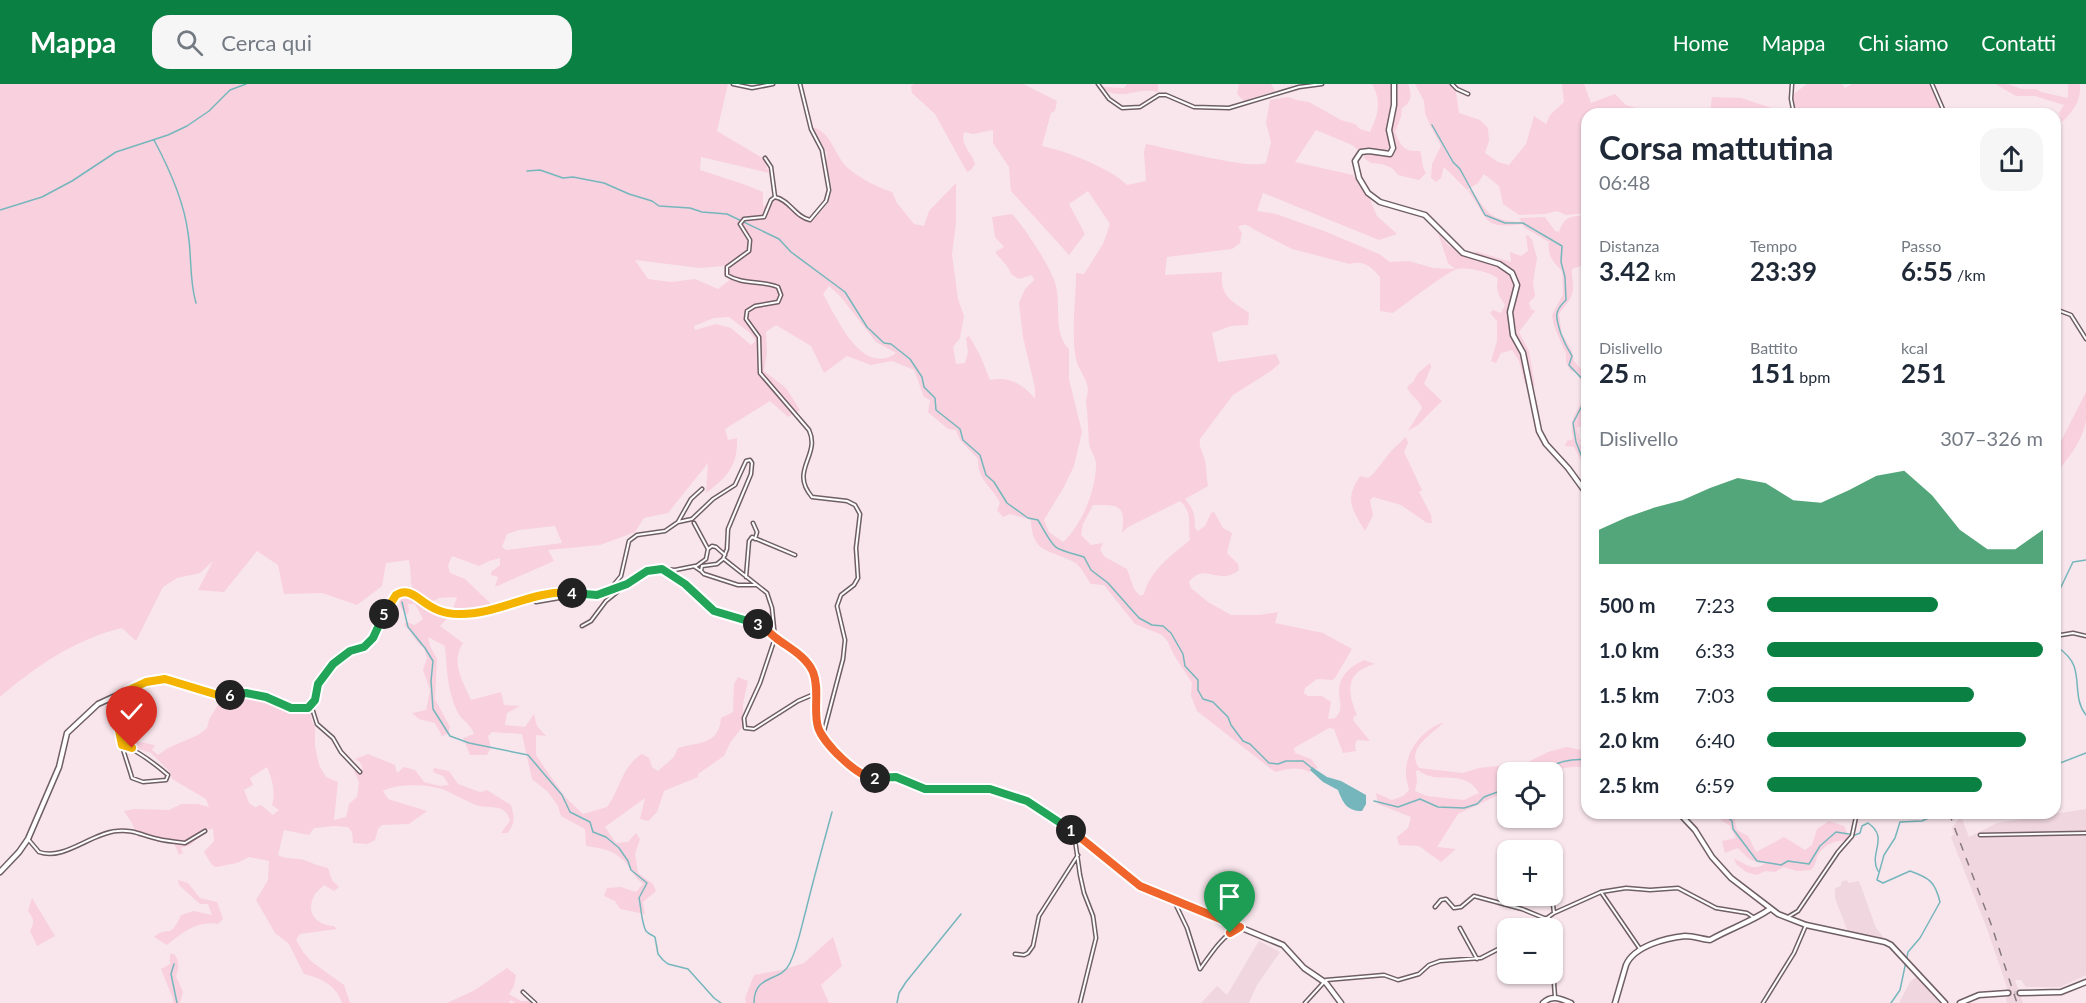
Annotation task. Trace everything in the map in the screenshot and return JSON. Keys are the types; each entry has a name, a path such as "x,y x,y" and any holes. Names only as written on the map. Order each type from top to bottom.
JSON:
{"street":[{"path":"733,84 752,88 772,84"},
{"path":"775,197 781,198 803,219 810,220 826,201 829,190 822,150 811,129 800,84"},
{"path":"1098,84 1109,99 1122,108 1140,107 1159,95 1166,95 1194,107 1229,108 1299,87 1322,84"},
{"path":"1394,84 1394,105 1389,130 1394,147 1390,154 1361,152 1355,161 1359,178 1368,193 1380,202 1425,215 1463,253 1499,264 1512,273 1517,285 1510,312 1513,335 1523,354 1539,431 1546,444 1581,486"},
{"path":"1452,84 1468,94"},
{"path":"1792,84 1793,108"},
{"path":"1932,84 1942,108"},
{"path":"765,158 771,167 775,197"},
{"path":"775,197 771,200 765,217 744,219 740,224 750,240 749,251 727,267 727,275 738,282 769,283 778,287 781,295 778,302 755,306 747,311 746,319 759,337 760,373 810,430 813,440 803,477 804,487 812,496 847,501 855,506 860,514 856,548 858,578 854,585 840,595 837,606 844,640 843,659 823,735"},
{"path":"2061,311 2071,315 2086,339"},
{"path":"609,591 621,576 629,541 637,535 665,531 678,522 692,519 713,499 735,485 746,461 752,461 749,479 728,529 725,555 717,564 702,566 701,571"},
{"path":"678,522 691,499 702,489"},
{"path":"582,626 591,621 600,606 647,571 675,570 696,566 706,559 708,549 694,523"},
{"path":"753,523 757,532 755,538"},
{"path":"746,577 749,541 752,537 795,555"},
{"path":"708,549 712,546 716,547 725,555"},
{"path":"723,559 758,585 771,600 775,638 744,718 745,728 753,729 798,701 812,695 816,697"},
{"path":"696,566 695,569 704,574 738,585 758,585"},
{"path":"662,569 685,584 714,611 755,622 804,659 812,671 816,684 818,728 826,742 850,765 870,778 896,777 925,789 990,789 1027,801 1062,823 1140,886 1283,945 1304,968 1323,981 1341,1003"},
{"path":"0,872 28,839 59,767 67,733 98,704 146,682 165,679 221,696 246,693 266,697 291,708 308,708 315,700 318,684 333,664 350,651 364,647 373,638 380,621 396,595 411,593 446,614 461,615 497,609 535,597 564,592 597,595 627,584"},
{"path":"535,597 536,602 565,597"},
{"path":"2061,635 2073,633 2086,636"},
{"path":"122,745 132,748 160,768 168,775 166,780 143,782 132,778 122,745 116,715 117,706 129,690"},
{"path":"311,705 316,724 333,738 341,752 360,772"},
{"path":"1685,819 1695,830 1712,857 1731,878 1770,909 1806,925 1885,942 1910,963 1945,1003"},
{"path":"1787,918 1798,911 1852,835 1855,819"},
{"path":"28,839 39,852 55,854 98,835 118,830 185,843 205,831"},
{"path":"1074,833 1084,893 1096,927 1096,938 1080,1003"},
{"path":"1980,835 2086,833"},
{"path":"1015,954 1024,955 1032,948 1039,916 1078,855"},
{"path":"1550,918 1554,913 1601,892 1626,888 1650,890 1678,888 1716,908 1747,913 1755,919"},
{"path":"1601,892 1640,950"},
{"path":"1435,907 1441,900 1446,899 1454,908 1461,907 1474,896 1522,909 1544,918"},
{"path":"1173,900 1187,928 1200,969 1230,933 1240,927"},
{"path":"1553,906 1554,913"},
{"path":"1615,1003 1628,959 1640,950 1688,936 1710,940 1727,930 1755,919 1770,909"},
{"path":"1763,1003 1794,953 1806,925"},
{"path":"1460,928 1477,959"},
{"path":"1305,1003 1323,981 1382,975 1398,980 1419,974 1429,965 1440,961 1477,959 1497,949"},
{"path":"2020,993 2061,992 2086,982"},
{"path":"1554,984 1555,997"},
{"path":"523,992 535,1003"},
{"path":"1960,1003 1979,995 2008,993"},
{"path":"1543,1003 1546,999 1555,997 1571,1003"}],"shaded area":[{"path":"0,84 728,84 717,131 764,159 769,173 701,157 700,170 763,192 763,207 771,200 778,199 813,221 828,203 832,189 826,162 827,153 812,127 829,139 849,169 869,182 892,192 897,203 914,224 924,226 929,211 956,183 956,223 952,254 958,299 964,316 960,338 953,347 956,364 965,363 968,352 966,338 969,336 990,380 1003,379 1015,382 1035,399 1035,388 1023,337 1019,303 1025,289 1034,280 1032,275 1019,279 1011,274 995,252 1004,247 995,237 992,217 1012,214 1023,228 1044,259 1054,279 1059,327 1064,343 1069,349 1069,379 1082,432 1074,466 1044,520 1049,532 1063,542 1082,517 1087,506 1094,485 1096,464 1089,443 1086,402 1088,389 1077,363 1075,349 1076,273 1084,274 1103,244 1110,224 1088,191 1069,204 1085,234 1069,255 1011,191 1009,167 993,143 993,130 973,134 964,132 965,145 975,164 967,172 935,114 912,93 911,86 914,84 1023,84 1057,101 1055,111 1051,113 1042,146 1087,161 1127,185 1146,181 1144,152 1146,144 1244,164 1266,163 1271,142 1266,123 1270,100 1288,97 1309,102 1341,120 1370,132 1378,108 1372,84 1391,84 1386,132 1390,143 1389,149 1358,150 1352,145 1316,130 1295,162 1353,175 1368,195 1377,216 1397,234 1379,240 1263,193 1257,211 1276,214 1324,231 1379,254 1390,262 1409,261 1433,268 1455,269 1448,263 1438,233 1448,245 1478,262 1475,251 1511,262 1510,252 1521,256 1528,251 1526,236 1528,235 1532,240 1537,258 1533,283 1535,296 1529,303 1531,309 1535,311 1519,332 1529,351 1535,386 1525,384 1519,361 1512,350 1501,353 1496,363 1491,361 1497,341 1497,321 1490,313 1493,310 1501,313 1505,305 1498,293 1498,279 1485,272 1466,269 1452,271 1393,313 1380,311 1380,277 1367,265 1350,264 1292,249 1246,225 1238,227 1242,233 1240,243 1232,249 1167,257 1165,275 1222,272 1225,293 1249,313 1248,325 1231,326 1212,333 1218,362 1276,354 1280,363 1233,395 1200,439 1208,486 1185,499 1192,509 1195,528 1198,531 1205,526 1211,513 1214,512 1223,528 1232,533 1227,553 1238,564 1239,570 1232,575 1225,576 1207,573 1195,576 1189,582 1191,588 1208,602 1231,615 1278,612 1275,623 1323,633 1352,649 1335,678 1332,680 1317,679 1305,688 1304,693 1308,696 1322,696 1331,702 1328,719 1335,718 1339,712 1339,692 1343,676 1364,660 1375,664 1353,677 1350,690 1357,715 1353,720 1370,741 1357,740 1356,751 1343,753 1334,729 1329,728 1294,748 1295,753 1311,759 1318,768 1309,772 1288,769 1275,772 1197,711 1191,696 1192,683 1162,635 1135,624 1104,585 1091,584 1077,564 1038,545 1032,531 1031,520 1010,514 1003,517 997,510 1000,503 997,497 982,478 978,459 960,440 956,430 948,429 928,412 930,400 924,397 914,370 892,361 871,365 847,356 824,373 811,346 776,325 766,332 767,353 764,371 786,388 800,410 788,417 770,401 725,429 728,440 737,438 737,448 730,470 720,482 706,493 708,463 668,513 644,518 635,532 600,545 548,550 554,561 495,587 498,577 491,575 491,572 500,565 500,558 479,566 452,556 448,566 450,573 465,579 490,603 491,608 452,612 457,597 439,598 429,603 413,589 409,560 386,563 382,586 357,605 322,593 284,594 278,565 257,551 224,592 198,590 213,561 200,573 177,578 163,587 136,641 122,628 89,639 42,664 0,697","holes":["635,260 700,268 724,266 724,274 731,279 718,289 695,279 671,282 648,279","829,286 840,296 876,342 896,353 884,359 872,357 861,351 843,329 823,294","729,317 750,333 756,341 751,345 731,328 716,324 695,330 694,326 714,318","1180,501 1189,515 1190,540 1157,570 1151,577 1144,594 1140,596 1134,589 1127,569 1105,557 1100,550 1103,543 1091,545 1081,535 1083,524 1093,505 1109,505 1119,508 1123,516 1122,533 1128,527","555,526 562,543 506,550 502,547 507,534 519,530"]},
{"path":"1127,84 1158,84 1158,92 1115,94 1102,87 1124,88"},
{"path":"1239,84 1271,84 1275,91 1244,101 1237,94"},
{"path":"1395,84 1408,84 1409,88 1409,100 1402,108 1395,132 1404,147 1420,151 1426,173 1419,180 1398,175 1392,168 1371,163 1364,158 1364,154 1367,153 1393,156 1396,149 1390,129 1396,105"},
{"path":"1415,84 1450,84 1456,92 1459,113 1480,120 1488,128 1489,141 1485,153 1498,162 1509,165 1526,144 1534,116 1546,124 1550,115 1564,102 1562,84 1584,84 1591,103 1615,94 1626,105 1636,108 1581,108 1581,214 1566,215 1557,211 1519,215 1503,204 1499,186 1484,174 1478,183 1467,190 1444,167 1441,178 1436,182 1431,178 1432,164 1441,146 1425,113 1424,101"},
{"path":"1807,84 1842,84 1845,88 1852,84 1929,84 1940,108 1794,108 1792,95"},
{"path":"1995,84 2036,89 2068,98 2068,84 2080,84 2076,105 2062,122 2061,110 2064,105 2035,96 2016,96"},
{"path":"1712,97 1741,98 1772,108 1711,108"},
{"path":"1472,190 1486,210 1496,218 1503,220 1521,222 1519,218 1545,217 1555,231 1559,232 1566,220 1581,216 1581,266 1572,269 1573,293 1559,314 1562,334 1572,351 1574,361 1581,368 1581,381 1579,375 1570,370 1566,362 1566,354 1554,326 1552,315 1563,294 1562,271 1551,258 1549,242 1522,224 1492,223 1468,191"},
{"path":"1430,363 1431,367 1424,384 1442,401 1418,425 1408,431 1422,408 1407,387"},
{"path":"2086,392 2086,421 2081,436 2061,466 2061,441"},
{"path":"1581,402 1581,426 1577,428 1581,446 1581,460 1574,447 1565,446 1567,441 1573,439 1574,415"},
{"path":"1406,437 1408,443 1404,452 1422,490 1419,492 1431,515 1432,523 1427,523 1401,505 1373,497 1370,500 1373,515 1365,531 1353,510 1351,498 1355,484 1360,476 1368,478 1373,474"},
{"path":"413,596 424,604 450,615 440,626 463,643 459,650 458,665 471,700 501,692 504,705 520,706 507,713 505,725 525,727 534,714 537,726 546,736 536,735 536,755 565,797 583,814 607,807 625,772 642,754 649,758 652,767 658,771 674,757 678,748 712,738 719,727 721,718 733,712 734,684 738,677 748,681 743,704 743,726 730,743 724,756 698,774 698,777 664,791 657,812 648,821 640,819 645,798 605,827 616,843 628,842 636,833 640,839 635,854 638,873 653,884 656,891 643,902 645,914 620,909 615,901 604,896 607,888 621,887 636,892 643,884 625,862 612,852 586,846 585,829 561,816 558,806 548,792 532,779 522,734 492,732 488,736 491,748 487,755 470,755 463,738 474,734 459,714 451,695 445,646 428,637 437,659 435,699 450,727 448,734 442,736 435,723 419,719 412,713 426,710 430,690 423,670 427,658 424,648 404,625 406,622 415,625 423,619 415,604 408,604 407,615 401,608 399,599"},
{"path":"246,695 264,698 289,710 310,708 312,722 315,726 315,746 319,765 326,777 338,782 334,820 346,817 349,804 357,797 359,782 354,771 363,769 360,762 355,759 368,754 395,765 397,773 404,767 415,770 424,782 440,786 449,785 443,776 433,772 434,768 449,771 458,784 480,792 487,790 511,805 512,826 507,833 501,833 510,821 505,811 501,809 476,805 440,789 406,786 383,791 388,799 427,811 409,824 382,825 378,829 375,840 368,844 353,843 352,832 348,827 314,828 309,835 284,830 278,855 301,859 328,868 332,880 339,887 334,891 324,885 314,896 311,908 318,921 337,929 300,934 296,940 312,962 344,985 350,1003 342,1003 336,991 327,983 304,974 289,944 275,933 256,900 268,880 269,861 249,857 237,863 216,867 212,865 204,852 214,841 213,829 201,830 195,835 198,838 190,845 181,848 183,853 179,855 175,845 171,842 138,837 124,811 169,810 181,804 198,804 209,807 206,799 172,779 170,772 151,753 123,744 122,739 155,745 152,750 158,755 207,728 222,698","holes":["267,767 272,781 272,805 279,810 273,815 261,805 255,807 249,803 244,790 253,785 250,778"]},
{"path":"1444,722 1418,748 1415,754 1419,768 1463,773 1497,766 1497,796 1458,814 1437,847 1456,849 1441,862 1419,846 1399,845 1397,837 1408,828 1411,817 1378,804 1376,793 1392,800 1403,796 1409,790 1406,777 1407,762 1413,747 1423,735","holes":["1418,770 1434,777 1466,780 1479,793 1464,800 1427,796 1415,791 1416,771"]},
{"path":"1566,747 1581,750 1581,768 1563,769 1563,762 1528,762 1548,752"},
{"path":"2086,809 2086,975 2060,987 2026,987 2021,980 2015,980 2023,1003 2007,1003 2006,998 2010,996 1986,926 1951,837 1954,834 1952,828 1959,819 1962,819 1969,837 1997,823 2022,819 2061,819 2061,813"},
{"path":"1720,819 1734,819 1737,830 1748,836 1756,852 1784,837 1805,850 1812,845 1817,829 1829,821 1844,826 1849,837 1845,841 1837,841 1825,847 1811,870 1797,871 1783,867 1775,872 1765,871 1757,875 1746,872 1736,864 1734,858 1755,867 1767,861 1760,863 1749,859 1738,848 1725,853 1722,841 1736,838 1730,826"},
{"path":"178,880 188,883 200,898 217,902 223,919 218,924 203,924 190,928 167,945 154,937 174,928 181,915 194,911 212,915 208,904 200,904 179,885"},
{"path":"1847,880 1848,883 1859,881 1876,928 1885,939 1848,932 1835,898 1835,888"},
{"path":"32,898 55,936 37,946 30,931 33,921 28,911"},
{"path":"833,937 842,966 821,985 829,1003 746,1003 745,998 754,975 804,963"},
{"path":"1259,941 1280,952 1257,985 1249,1003 1201,1003 1217,986 1227,995"},
{"path":"170,954 174,954 178,962 176,976 183,992 180,1003 173,1003 161,969 170,964"},
{"path":"507,968 516,975 514,986 509,994 521,1001 531,1003 515,1003 511,1000 509,1003 447,1003 475,990"},
{"path":"1918,975 1940,1003 1899,1003 1910,982"}],"water":[{"path":"1312,767 1327,777 1341,781 1366,795 1366,804 1362,811 1353,810 1346,805 1338,790 1323,782 1310,770"}],"waterway":[{"path":"0,210 42,197 72,181 116,152 168,135 187,126 209,111 230,90 246,84"},
{"path":"1432,125 1485,215 1505,223 1523,223 1562,246 1561,262 1565,277 1566,300 1557,312 1557,319 1562,337 1572,356 1569,365 1581,378"},
{"path":"154,140 170,173 183,209 196,303"},
{"path":"527,171 540,170 563,178 573,177 604,183 652,201 659,206 727,214 779,239 791,252 845,292 867,327 884,343 891,344 910,359 922,377 924,387 935,398 936,410 960,429 963,440 980,455 986,475 994,482 1007,503 1028,518 1038,520 1052,543 1059,549 1084,557 1091,570 1108,583 1139,618 1152,625 1163,626 1171,633 1183,654 1185,666 1198,680 1198,690 1203,699 1213,702 1228,717 1243,741 1250,744 1269,763 1303,761 1313,769"},
{"path":"1581,408 1573,423 1581,455"},
{"path":"2061,587 2073,562 2086,560"},
{"path":"402,602 408,627 433,661 431,681 433,709 450,736 469,743 528,755 562,795 570,812 590,822 593,832 606,837 619,848 631,870 647,883 639,898 644,926 647,932 655,937 658,954 668,964 688,969 721,1003"},
{"path":"2061,650 2073,663 2080,703 2086,715"},
{"path":"2061,763 2086,753"},
{"path":"1563,762 1581,760"},
{"path":"1374,801 1398,807 1420,799 1438,807 1464,808 1477,804 1484,797 1497,792"},
{"path":"754,1003 758,987 786,969 793,957 832,812"},
{"path":"1730,819 1733,829 1757,861 1781,865 1788,861 1809,864 1820,846 1836,832 1855,835 1860,833 1862,826 1868,823 1877,834 1875,858 1878,871"},
{"path":"1891,1003 1900,990 1908,952 1920,938 1940,902 1934,885 1910,871 1883,883 1877,880 1884,855 1895,838 1900,822 1926,819"},
{"path":"897,1003 899,993 906,982 961,914"},
{"path":"174,964 171,974 177,1003"}],"tunnel":[{"path":"2008,993 2020,993"}],"railway":[{"path":"1951,819 1991,924 2017,1003"}],"route":[{"path":"132,748 122,745 118,731 117,706 129,690 157,679 171,679 221,696 246,693 266,697 291,708 308,708 315,700 318,684 333,664 350,651 364,647 373,638 380,621 396,595 411,593 446,614 461,615 497,609 535,597 564,592 597,595 627,584 647,571 662,569 685,584 714,611 755,622 804,659 812,671 816,684 818,728 826,742 850,765 870,778 896,777 925,789 990,789 1027,801 1062,823 1140,886 1240,927 1230,933"}]}
